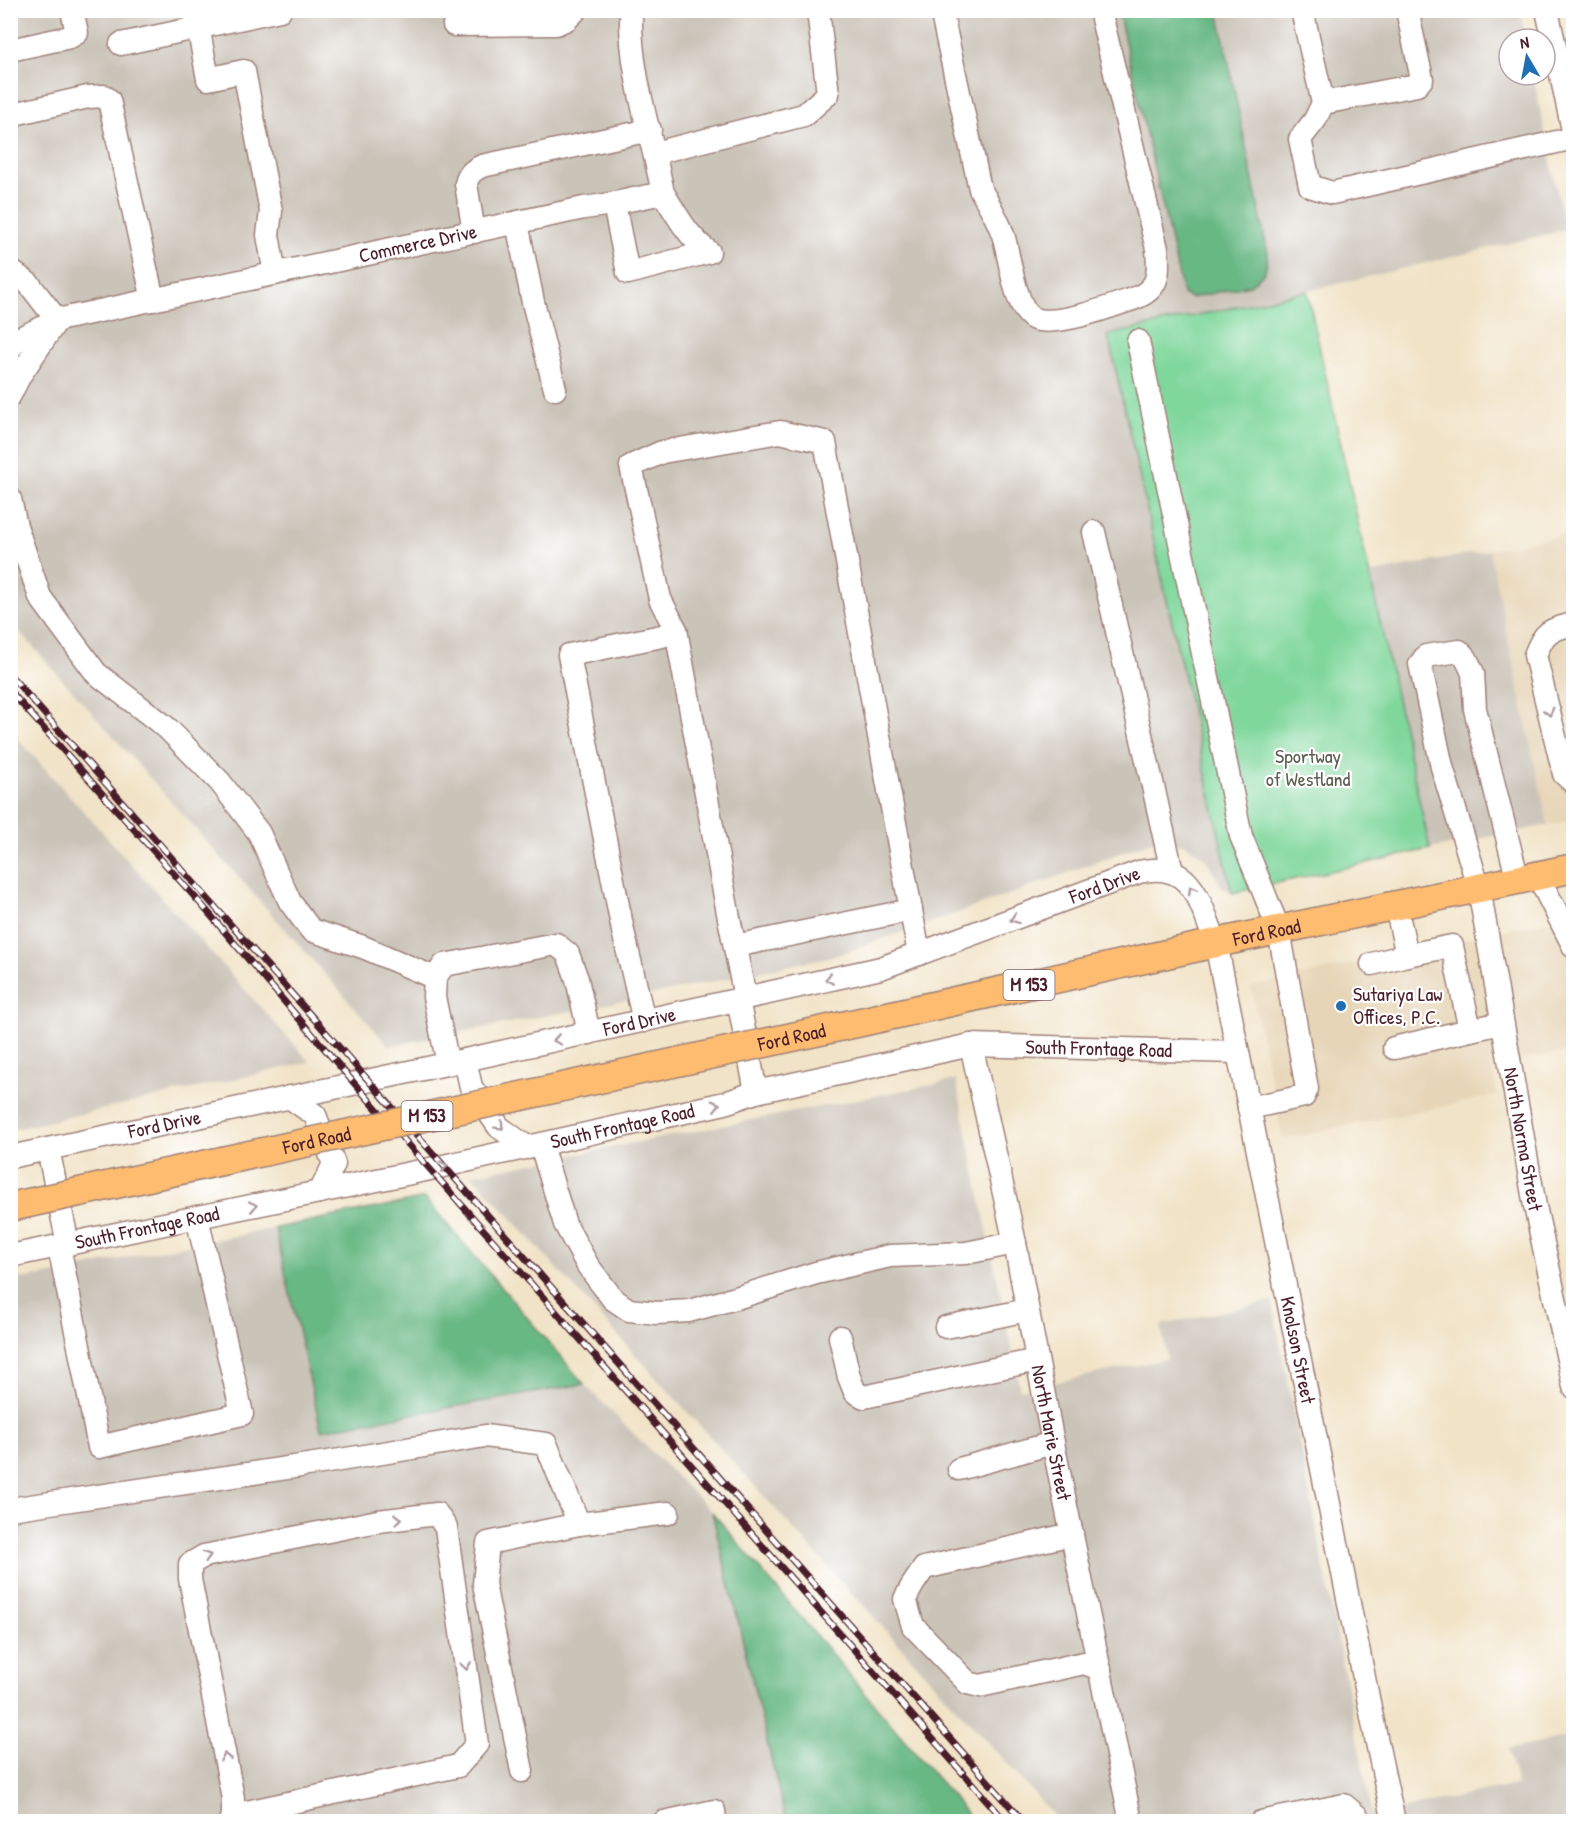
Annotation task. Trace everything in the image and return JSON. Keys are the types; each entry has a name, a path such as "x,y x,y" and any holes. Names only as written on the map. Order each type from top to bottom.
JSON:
{"main road":[{"name":"Ford Road","path":"10,1207 1216,943 1574,868"}],"street":[{"path":"10,50 70,37 77,33 72,10"},
{"path":"122,44 196,20 280,10"},
{"path":"454,25 556,24 567,19 576,10"},
{"path":"614,204 628,273 709,252 689,233 663,193 634,68 631,10"},
{"path":"655,153 804,116 828,94 818,10"},
{"path":"941,10 980,189 1004,237 1017,291 1025,311 1036,320 1062,319 1098,311 1138,298 1153,287 1159,271 1157,249 1100,10"},
{"path":"1302,10 1323,103 1315,120 1300,139 1310,186 1332,193 1574,137 1570,103 1547,10"},
{"path":"1323,103 1417,85 1422,79 1407,10"},
{"path":"196,20 208,79 244,71 272,211 268,235 275,274"},
{"path":"10,120 14,114 88,97 104,96 109,100 153,300"},
{"path":"474,232 466,184 473,170 482,166 650,130"},
{"name":"Commerce Drive","path":"10,348 20,338 57,320 663,193"},
{"path":"517,223 532,302 555,389"},
{"path":"10,270 29,284 57,320 20,375 10,395"},
{"path":"1138,341 1241,836 1279,930 1307,1089 1304,1096 1249,1108"},
{"path":"756,1092 735,946 676,630 660,599 631,466 662,452 780,432 825,442 919,954"},
{"path":"10,499 16,526 40,597 96,673 167,728 220,782 259,833 290,902 311,930 363,947 435,978"},
{"path":"1094,532 1172,872 1187,881 1195,893 1216,943"},
{"path":"1574,624 1555,628 1542,637 1535,656 1564,774 1574,783"},
{"path":"644,1021 623,931 569,655 662,636 676,630"},
{"name":"North Norma Street","path":"1528,878 1489,762 1475,710 1473,673 1466,658 1459,651 1426,656 1420,664 1442,767 1479,889 1535,1206 1574,1387"},
{"name":"Ford Drive","path":"10,1157 881,968 1139,872 1149,870 1172,872"},
{"path":"1528,878 1574,947"},
{"path":"1396,906 1407,955"},
{"path":"735,946 911,910"},
{"name":"Knolson Street","path":"1216,943 1394,1821"},
{"path":"589,1033 577,979 568,954 556,944 444,965 435,978 434,997 456,1062 499,1127 534,1146 565,1224 588,1266 613,1299 629,1310 657,1313 689,1311 816,1273 890,1256 966,1252 1015,1243"},
{"path":"1372,963 1452,946 1470,1030"},
{"path":"1394,1048 1503,1023"},
{"name":"South Frontage Road","path":"10,1256 534,1146 725,1103 756,1092 971,1046 1237,1052"},
{"name":"North Marie Street","path":"971,1046 1015,1243 1053,1443 1131,1821"},
{"path":"289,1097 315,1115 334,1164 320,1192"},
{"path":"48,1149 99,1447 242,1414 197,1217"},
{"path":"946,1327 1027,1310"},
{"path":"840,1337 849,1377 855,1392 864,1397 1037,1360"},
{"path":"10,1509 486,1436 546,1444 579,1524"},
{"path":"959,1469 1053,1443"},
{"path":"522,1771 484,1584 488,1542 579,1524 668,1513"},
{"path":"437,1514 446,1528 477,1744 458,1766 232,1818 233,1798 190,1579 190,1564 204,1556 378,1521 437,1514"},
{"path":"1072,1534 924,1568 905,1599 913,1626 968,1683 980,1686 1084,1663 1100,1669"},
{"path":"1261,1821 1344,1805 1357,1816 1359,1821"},
{"path":"664,1821 714,1811 715,1821"}],"shaded area":[{"path":"10,11 1520,11 1523,27 1497,27 1497,87 1535,87 1565,230 1109,335 1232,893 1222,887 1205,857 1185,844 1152,841 1014,893 837,955 613,1003 389,1046 11,622"},
{"path":"1573,533 1573,820 1548,825 1489,550"},
{"path":"1489,550 1548,825 1430,849 1369,574"},
{"path":"11,731 310,1062 11,1130"},
{"path":"1573,915 1573,1051 1492,1065 1497,1095 1283,1139 1251,987"},
{"path":"956,1080 1020,1390 1167,1359 1161,1325 1272,1301 1372,1815 1517,1785 1508,1750 1573,1736 1573,1821 1059,1821 472,1175"},
{"path":"275,1228 321,1429 584,1384 712,1512 786,1821 11,1821 10,1280 56,1274 137,1255"}],"green space":[{"path":"1118,11 1218,11 1268,254 1265,272 1250,285 1191,298 1183,294"},
{"name":"Sportway of Westland","path":"1307,291 1430,849 1232,893 1108,335"},
{"path":"425,1198 584,1384 321,1430 275,1228"},
{"path":"712,1512 973,1821 786,1821"}],"railway":[{"path":"10,675 1024,1822"},
{"path":"10,691 201,904 354,1083 1006,1822"}],"place":[{"name":"Sutariya Law Offices, P.C.","path":"1341,1006"}]}
